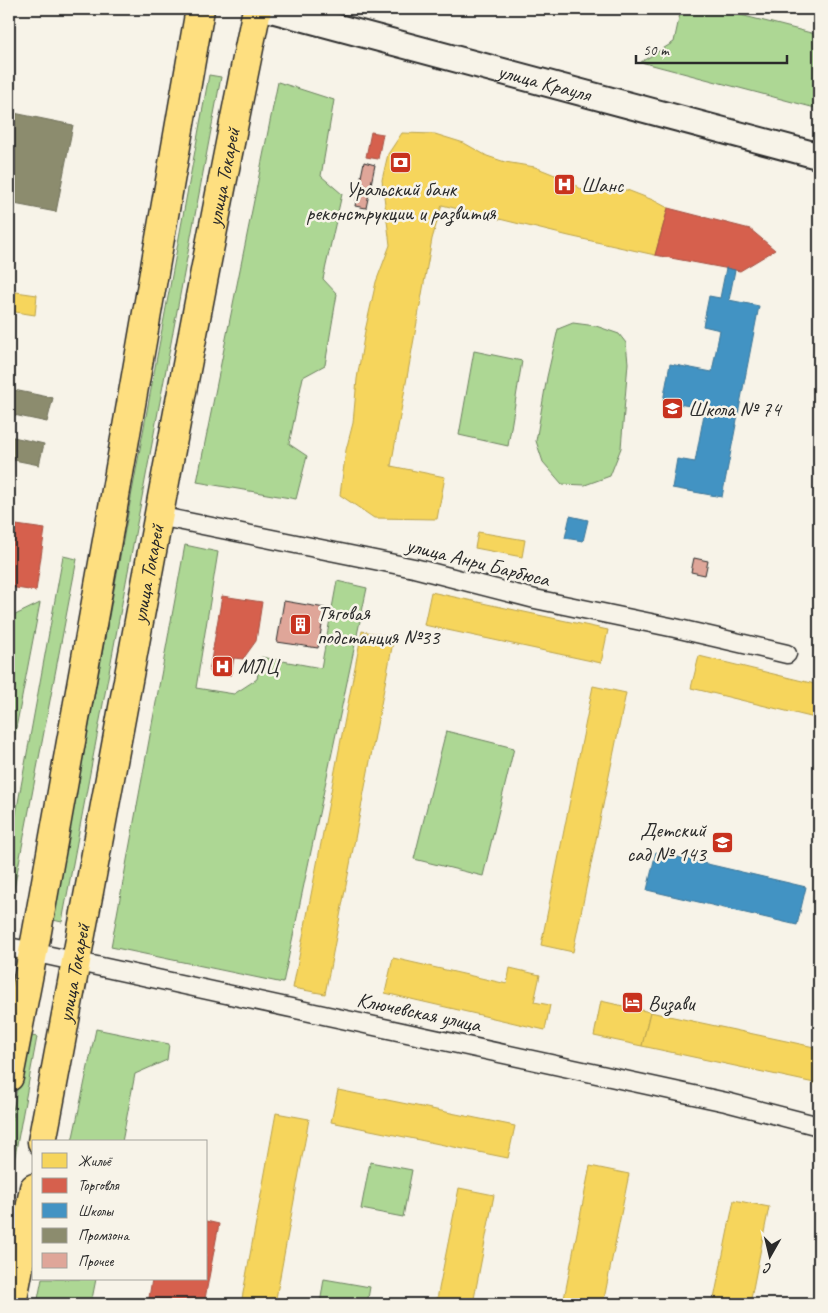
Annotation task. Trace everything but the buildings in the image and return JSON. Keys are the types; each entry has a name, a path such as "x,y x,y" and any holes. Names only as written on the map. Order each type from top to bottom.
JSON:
{"main road":[{"name":"улица Токарей","path":"9,1077 21,950 116,486 200,9"},
{"name":"улица Токарей","path":"42,1140 158,516 257,9"},
{"name":"улица Крауля","path":"269,9 819,156"},
{"path":"12,1304 32,1199"}],"street":[{"name":"улица Анри Барбюса","path":"158,516 414,568 535,599 666,626 787,654"},
{"name":"Ключевская улица","path":"21,950 726,1102 819,1126"}],"green space":[{"path":"681,9 717,9 819,35 819,109 641,62 674,42"},
{"path":"209,75 221,77 62,922 53,920"},
{"path":"278,82 334,100 321,176 342,194 323,279 337,294 325,365 303,377 289,444 307,456 296,499 197,482"},
{"path":"573,323 596,326 619,334 626,343 628,363 621,448 610,476 585,485 562,484 543,462 536,441 547,377 558,329"},
{"path":"474,351 522,361 508,446 459,435"},
{"path":"185,545 218,552 196,688 234,694 257,679 261,657 321,668 337,581 367,588 283,983 111,947"},
{"path":"63,556 77,559 9,915 9,852"},
{"path":"40,603 12,749 9,764 9,618"},
{"path":"446,731 514,748 483,876 414,859"},
{"path":"96,1029 169,1044 167,1060 135,1074 122,1140 72,1140"},
{"path":"27,1035 37,1037 9,1188 9,1133"},
{"path":"370,1162 412,1170 403,1217 361,1209"},
{"path":"324,1279 370,1287 367,1304 320,1304"},
{"path":"42,1280 96,1280 91,1304 37,1304"}],"place":[{"name":"Уральский банк реконструкции и развития","path":"401,162"},
{"name":"Шанс","path":"565,185"},
{"name":"Школа № 74","path":"672,409"},
{"name":"Тяговая подстанция №33","path":"301,625"},
{"name":"МЛЦ","path":"222,666"},
{"name":"Детский сад № 143","path":"722,842"},
{"name":"Визави","path":"632,1003"}]}
